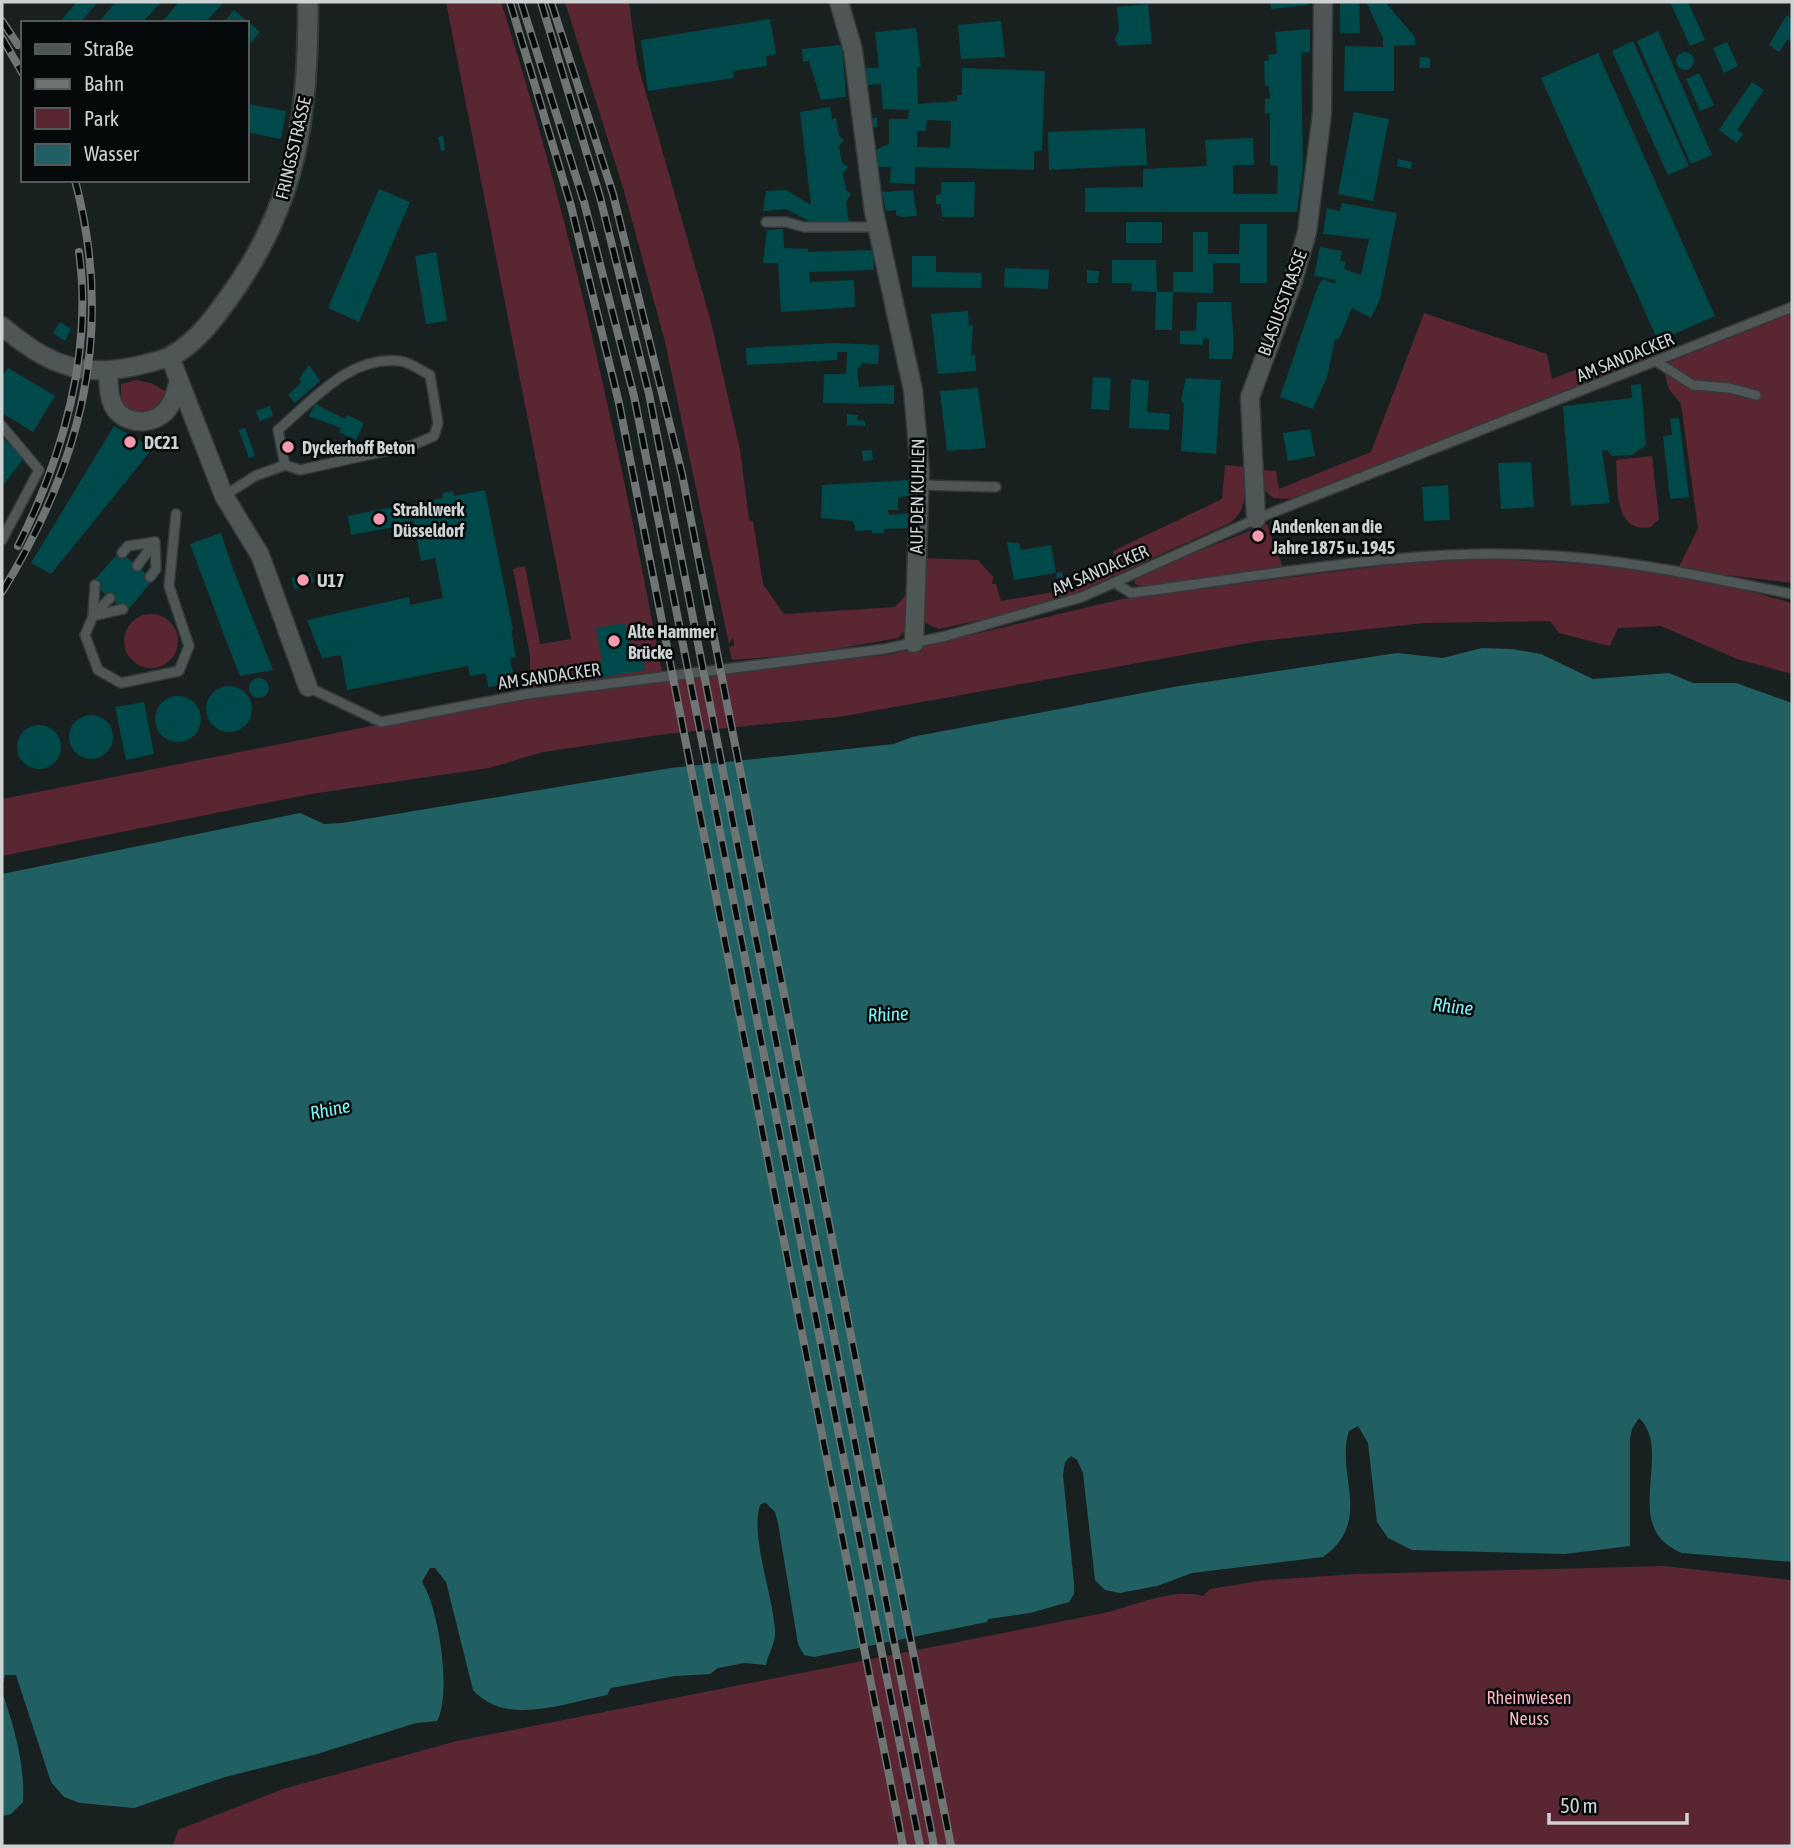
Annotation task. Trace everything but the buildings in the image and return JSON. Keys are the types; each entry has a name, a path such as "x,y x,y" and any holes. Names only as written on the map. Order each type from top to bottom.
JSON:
{"street":[{"name":"FRINGSSTRASSE","path":"170,357 195,340 242,280 284,197 301,131 307,92 308,2"},
{"name":"AUF DEN KUHLEN","path":"839,2 853,50 877,227 913,390 919,485 914,643"},
{"name":"BLASIUSSTRASSE","path":"1256,519 1250,397 1292,284 1307,232 1322,114 1323,2"},
{"path":"2,326 51,360 77,369 108,372 127,370 170,357 224,495 260,555 308,687"},
{"path":"108,372 112,402 117,411 132,420 153,420 161,416 172,402 179,380"}],"lane":[{"path":"766,222 786,222 804,228 877,227"},
{"name":"AM SANDACKER","path":"308,687 381,722 527,694 914,643 1055,607 1256,519 1792,307"},
{"path":"224,495 255,476 285,464 300,470 413,445 433,436 438,423 430,376 402,361 373,362 344,373 278,430 285,464"},
{"path":"1657,362 1693,385 1729,388 1756,395"},
{"path":"2,426 39,470 2,540"},
{"path":"919,485 996,487"},
{"path":"110,598 93,617 85,635 98,670 121,683 179,671 189,646 169,586 176,513"},
{"path":"122,553 128,546 155,542"},
{"path":"137,566 155,542"},
{"path":"150,577 156,569 155,542"},
{"path":"1115,583 1131,593 1418,555 1502,554 1558,556 1635,565 1792,594"},
{"path":"93,617 96,585"},
{"path":"93,617 123,609"}],"green space":[{"path":"446,2 501,2 550,167 592,334 662,672 530,688 530,655 513,569 525,566 540,644 571,639"},
{"path":"565,2 629,2 637,62 711,322 740,450 749,520 753,521 763,584 784,614 895,607 911,589 906,629 898,638 807,654 732,660 729,647 734,646 733,637 729,644 665,342 624,191"},
{"path":"1792,312 1792,583 1678,569 1698,528 1681,404 1669,389 1662,365"},
{"path":"1424,313 1547,354 1552,379 1637,346 1645,360 1292,499 1273,498 1264,490 1262,470 1276,471 1279,489 1371,452"},
{"path":"136,380 151,383 168,393 166,402 147,415 126,409 121,399 121,384"},
{"path":"1652,456 1659,519 1651,527 1639,527 1630,523 1620,506 1616,460"},
{"path":"1225,465 1245,467 1243,505 1230,523 1052,604 939,629 923,622 922,558 978,560 993,577 992,584 996,584 1001,601 1065,590 1091,582 1116,569 1113,551 1222,499"},
{"path":"1267,524 1283,568 1142,587 1134,583 1138,575"},
{"path":"1449,557 1608,565 1742,589 1792,603 1792,674 1737,659 1661,626 1618,628 1610,646 1559,633 1550,621 1424,623 1260,641 839,717 666,734 543,752 489,768 311,794 2,856 2,799 528,695 732,669 887,655 1122,599"},
{"path":"151,614 170,622 178,641 170,660 151,668 132,660 124,641 132,622"},
{"name":"Rheinwiesen Neuss","path":"1664,1566 1792,1580 1792,1846 173,1846 178,1830 283,1789 457,1741 1104,1613 1167,1596 1203,1596 1210,1589 1265,1580 1357,1574"}],"water":[{"name":"Rhine","path":"1482,648 1541,654 1593,679 1669,673 1693,683 1736,683 1792,703 1792,1562 1682,1553 1663,1541 1653,1526 1650,1508 1652,1450 1649,1433 1639,1418 1632,1429 1630,1439 1630,1546 1565,1554 1412,1550 1388,1538 1377,1522 1368,1443 1358,1426 1349,1431 1346,1447 1350,1497 1347,1528 1338,1543 1323,1557 1192,1573 1157,1586 1120,1593 1105,1590 1095,1580 1083,1473 1077,1460 1071,1456 1065,1462 1063,1475 1074,1583 1074,1594 1069,1602 1030,1613 988,1619 987,1622 814,1657 804,1655 798,1644 778,1523 775,1512 765,1502 760,1505 758,1532 775,1630 766,1665 744,1663 718,1668 710,1674 675,1676 611,1688 607,1695 555,1707 519,1710 502,1708 473,1690 446,1582 435,1568 430,1568 422,1582 434,1611 442,1651 443,1691 437,1721 416,1723 317,1754 225,1777 134,1808 80,1803 64,1797 51,1782 16,1675 5,1675 2,1689 2,874 300,813 324,824 342,823 671,768 894,744 912,737 1179,686 1397,653 1443,658"},
{"path":"2,1691 18,1746 23,1802 11,1814 2,1816"}],"railway":[{"path":"510,2 571,206 619,403 903,1846"},
{"path":"521,2 584,202 634,396 920,1846"},
{"path":"541,2 600,197 649,394 934,1846"},
{"path":"551,2 613,194 682,474 951,1846"},
{"path":"2,21 18,45"},
{"path":"2,38 21,71"},
{"path":"2,592 30,543 53,494 71,444 83,394 91,342 92,290 87,236 75,182"},
{"path":"18,546 48,476 71,403 82,327 79,252"}],"place":[{"name":"DC21","path":"130,442"},
{"name":"Dyckerhoff Beton","path":"288,447"},
{"name":"Strahlwerk Düsseldorf","path":"379,519"},
{"name":"Andenken an die Jahre 1875 u. 1945","path":"1258,536"},
{"name":"U17","path":"303,580"},
{"name":"Alte Hammer Brücke","path":"614,641"}]}
